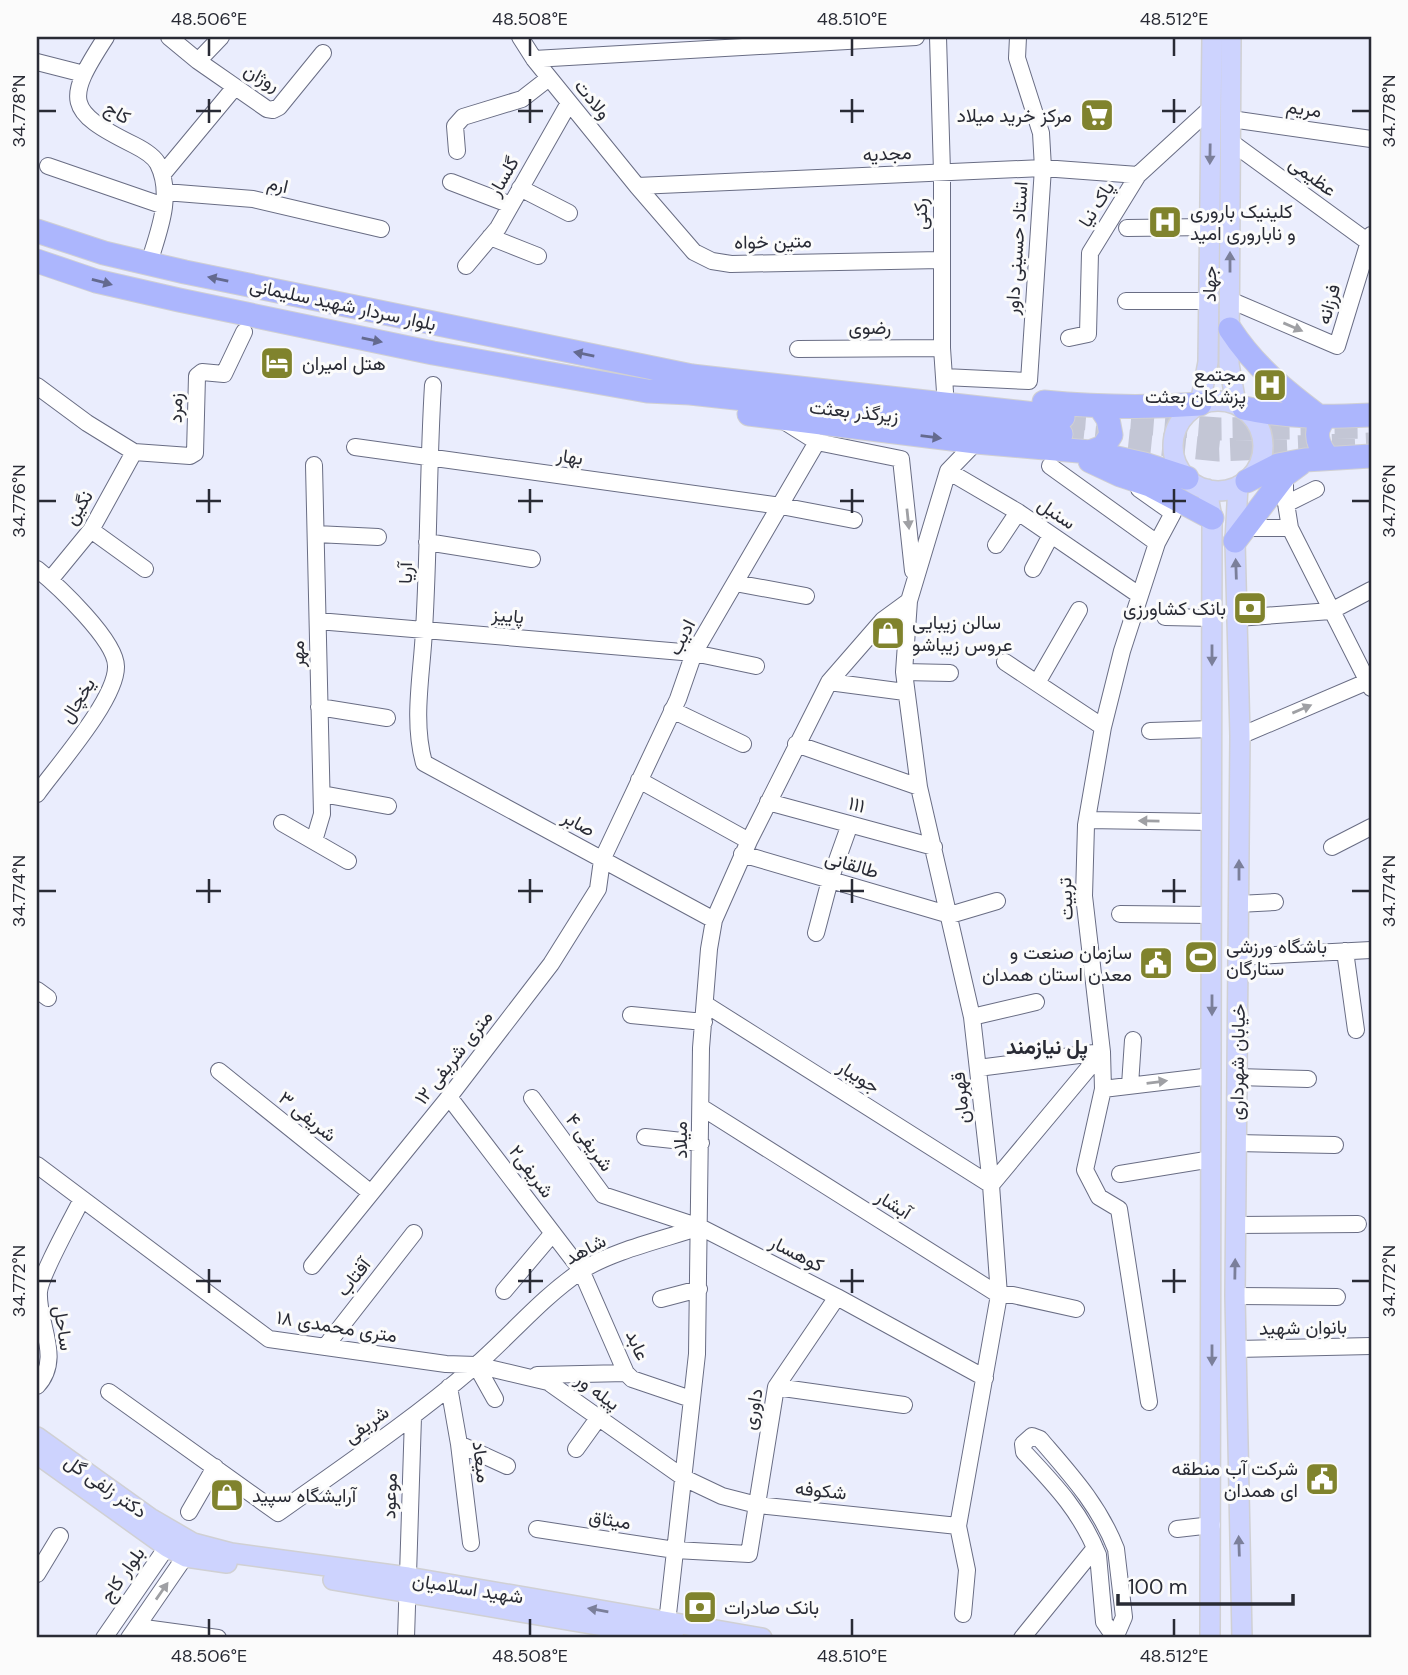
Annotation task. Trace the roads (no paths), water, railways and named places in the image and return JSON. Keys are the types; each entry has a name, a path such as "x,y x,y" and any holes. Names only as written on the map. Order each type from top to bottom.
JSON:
{"highway":[{"name":"بلوار سردار شهید سلیمانی","path":"37,231 104,253 149,263 652,366"},
{"name":"بلوار سردار شهید سلیمانی","path":"37,261 96,281 328,331 433,353 647,391"},
{"path":"328,331 336,303"},
{"path":"1230,329 1243,350 1268,376 1323,418 1370,436"},
{"path":"652,366 689,362 944,384 1100,407 1147,408 1200,404"},
{"name":"زیرگذر بعثت","path":"652,366 692,376 1070,439"},
{"path":"647,391 688,406 976,442 1070,439 1107,444 1111,435 1108,419 1100,407"},
{"name":"زیرگذر بعثت","path":"647,391 690,393 1070,439"},
{"path":"1240,406 1278,416 1323,418"},
{"path":"1316,459 1317,438 1323,418"},
{"path":"1239,535 1285,475 1370,436"},
{"path":"1070,439 1120,475 1150,485 1212,518"},
{"path":"1070,439 1186,478"},
{"path":"1243,484 1278,466 1316,459"}],"main road":[{"name":"جهاد","path":"1200,404 1208,362 1212,37"},
{"name":"جهاد","path":"1231,37 1229,364 1240,406"},
{"path":"1224,401 1240,406 1258,423 1264,447 1260,464 1243,484 1228,490 1207,489 1186,478 1175,459 1173,439 1180,421 1200,404 1224,401"},
{"name":"خیابان شهرداری","path":"1242,1638 1235,1225 1240,736 1237,618 1243,484"},
{"name":"خیابان شهرداری","path":"1207,489 1212,518 1210,1638"},
{"name":"دکتر زلفی گل","path":"37,1437 150,1518 181,1545"},
{"name":"دکتر زلفی گل","path":"37,1454 181,1545"},
{"name":"شهید اسلامیان","path":"181,1545 670,1630 762,1638"}],"street":[{"name":"کاج","path":"106,37 84,74 77,96 84,115 99,128 141,149 158,162 162,175"},
{"name":"روژان","path":"169,37 235,87 267,109 273,110 279,107 323,53"},
{"path":"198,61 221,37"},
{"name":"ولادت","path":"520,37 534,60 637,186"},
{"path":"534,60 916,37"},
{"name":"رکنی","path":"937,37 942,172 944,384"},
{"name":"استاد حسینی داور","path":"944,384 1029,381 1043,168 1041,133 1017,58 1018,37"},
{"path":"37,62 84,74"},
{"path":"457,151 455,126 463,117 522,99 549,78"},
{"path":"149,263 162,219 162,175 235,87"},
{"name":"گلسار","path":"466,266 511,205 569,103"},
{"name":"پاک نیا","path":"1069,338 1088,334 1090,253 1139,174 1211,108"},
{"name":"مریم","path":"1231,119 1371,139"},
{"name":"عظیمی","path":"1231,142 1370,241"},
{"name":"ارم","path":"48,166 164,199 253,200 381,229"},
{"name":"مجدیه","path":"637,186 1043,168 1139,174"},
{"path":"451,182 511,205"},
{"name":"متین خواه","path":"637,186 694,252 712,261 731,264 941,260"},
{"path":"520,188 569,213"},
{"path":"1127,228 1209,227"},
{"path":"490,237 538,256"},
{"name":"فرزانه","path":"1230,300 1337,346 1370,241"},
{"path":"1126,302 1209,302"},
{"name":"زمرد","path":"134,452 193,456 197,376 202,372 224,374 244,332"},
{"name":"رضوی","path":"799,349 942,348"},
{"name":"آریا","path":"424,763 419,746 418,723 425,629 433,384"},
{"path":"37,386 87,423 134,452"},
{"path":"780,419 817,442 901,459 914,581"},
{"name":"ادیب","path":"602,860 672,710 694,653 817,442"},
{"path":"948,471 976,442"},
{"name":"بهار","path":"355,447 781,506 855,520"},
{"name":"نگین","path":"50,580 91,530 134,452"},
{"name":"مهر","path":"314,465 322,814 314,841"},
{"path":"1050,466 1157,543"},
{"name":"سنبل","path":"948,471 1018,512 1139,595"},
{"name":"قهرمان","path":"948,471 909,601 904,672 919,787 972,1017 991,1185 999,1295 958,1526 967,1570 963,1614"},
{"name":"تربیت","path":"1120,475 1173,513 1157,543 1122,651 1103,727 1087,820 1084,896 1102,1052 1103,1089 1085,1170 1099,1197 1119,1209 1149,1402"},
{"path":"1240,736 1370,683 1290,528 1285,475"},
{"path":"1286,505 1316,489"},
{"path":"996,545 1018,512"},
{"path":"1239,535 1290,528"},
{"path":"91,530 145,569"},
{"path":"316,534 378,537"},
{"path":"1033,569 1051,535"},
{"path":"427,542 532,559"},
{"path":"37,569 50,580"},
{"name":"یخچال","path":"37,793 100,708 113,682 117,666 116,658 70,597 50,580"},
{"path":"735,583 806,596"},
{"path":"1237,618 1331,611 1371,590"},
{"name":"میلاد","path":"670,1630 675,1550 697,1354 704,1022 714,920 796,744 829,682 883,620 909,601"},
{"path":"1037,683 1079,610"},
{"path":"1165,617 1212,618"},
{"name":"پاییز","path":"318,621 694,653 756,666"},
{"path":"1005,662 1103,727"},
{"path":"904,672 950,673"},
{"path":"829,682 905,692"},
{"path":"319,707 387,718"},
{"path":"672,710 743,744"},
{"path":"1150,731 1212,729"},
{"path":"796,744 919,787"},
{"name":"صابر","path":"424,763 714,920"},
{"name":"طالقانی","path":"639,780 746,848 830,880 950,915"},
{"path":"321,794 388,806"},
{"name":"۱۱۱","path":"768,802 934,846"},
{"path":"1087,820 1212,822"},
{"path":"282,822 348,861"},
{"path":"816,933 830,880 850,824"},
{"path":"1332,846 1371,827"},
{"name":"۱۲ متری شریفی","path":"312,1266 449,1097 551,964 598,889 602,860"},
{"path":"950,915 997,901"},
{"path":"1238,904 1275,902"},
{"path":"1120,914 1212,915"},
{"path":"1238,957 1371,950"},
{"path":"1345,951 1356,1030"},
{"path":"972,1017 1036,1002"},
{"name":"جویبار","path":"705,1004 991,1185"},
{"path":"631,1015 704,1022"},
{"path":"1130,1085 1133,1040"},
{"path":"978,1068 1102,1052"},
{"path":"991,1185 1102,1052"},
{"name":"شریفی ۳","path":"219,1071 371,1194"},
{"path":"1103,1089 1212,1076"},
{"path":"1237,1077 1308,1079"},
{"name":"شریفی۲","path":"449,1097 581,1270"},
{"name":"شریفی ۴","path":"532,1098 603,1195 700,1227"},
{"name":"آبشار","path":"701,1107 999,1295 1013,1295 1076,1310"},
{"path":"645,1137 701,1143"},
{"path":"1236,1143 1335,1145"},
{"path":"1120,1174 1212,1158"},
{"name":"۱۸ متری محمدی","path":"37,1165 269,1339 476,1366"},
{"name":"ساحل","path":"37,1385 47,1368 50,1356 39,1305 39,1288 82,1199"},
{"path":"1235,1225 1358,1224"},
{"name":"شاهد","path":"476,1366 511,1330 581,1270 700,1227"},
{"name":"کوهسار","path":"700,1227 837,1297 985,1378"},
{"name":"آفتاب","path":"325,1347 414,1233"},
{"path":"504,1291 553,1233"},
{"name":"عابد","path":"581,1270 626,1373 632,1379 691,1399"},
{"path":"661,1298 699,1289"},
{"path":"1235,1296 1337,1297"},
{"name":"داوری","path":"675,1550 749,1554 776,1387 837,1297"},
{"name":"بانوان شهید","path":"1236,1349 1371,1346"},
{"path":"476,1366 495,1399"},
{"name":"پیله ور","path":"476,1366 552,1384 684,1478"},
{"name":"شریفی","path":"215,1467 278,1513 413,1417 476,1366"},
{"path":"520,1375 626,1373"},
{"name":"میعاد","path":"449,1387 471,1542"},
{"path":"776,1387 904,1405"},
{"path":"109,1392 215,1467 189,1512"},
{"name":"موعود","path":"406,1638 413,1417"},
{"path":"576,1448 599,1417"},
{"path":"1032,1436 1040,1439 1082,1487 1113,1540 1124,1617 1115,1638 1104,1622 1098,1555 1072,1505 1024,1452 1023,1444 1032,1436"},
{"path":"459,1444 507,1466"},
{"name":"شکوفه","path":"684,1478 722,1496 757,1505 958,1526"},
{"path":"1177,1529 1212,1525"},
{"name":"میثاق","path":"537,1529 675,1550"},
{"path":"37,1574 60,1536"},
{"path":"181,1545 133,1633 218,1638"},
{"name":"بلوار کاج","path":"103,1638 181,1545"},
{"path":"1022,1638 1095,1548"}],"tunnel":[{"path":"1063,417 1219,429 1367,427"},
{"path":"1061,434 1219,450 1369,444"}],"place":[{"name":"مرکز خرید میلاد","path":"1097,115"},
{"name":"کلینیک باروری و ناباروری امید","path":"1165,222"},
{"name":"هتل امیران","path":"277,363"},
{"name":"مجتمع پزشکان بعثت","path":"1270,385"},
{"name":"بانک کشاورزی","path":"1250,608"},
{"name":"سالن زیبایی عروس زیباشو","path":"888,633"},
{"name":"باشگاه ورزشی ستارگان","path":"1201,957"},
{"name":"سازمان صنعت و معدن استان همدان","path":"1156,963"},
{"name":"شرکت آب منطقه ای همدان","path":"1322,1479"},
{"name":"آرایشگاه سپید","path":"227,1495"},
{"name":"بانک صادرات","path":"700,1607"}],"district":[{"name":"پل نیازمند","path":"1047,1047"}]}
